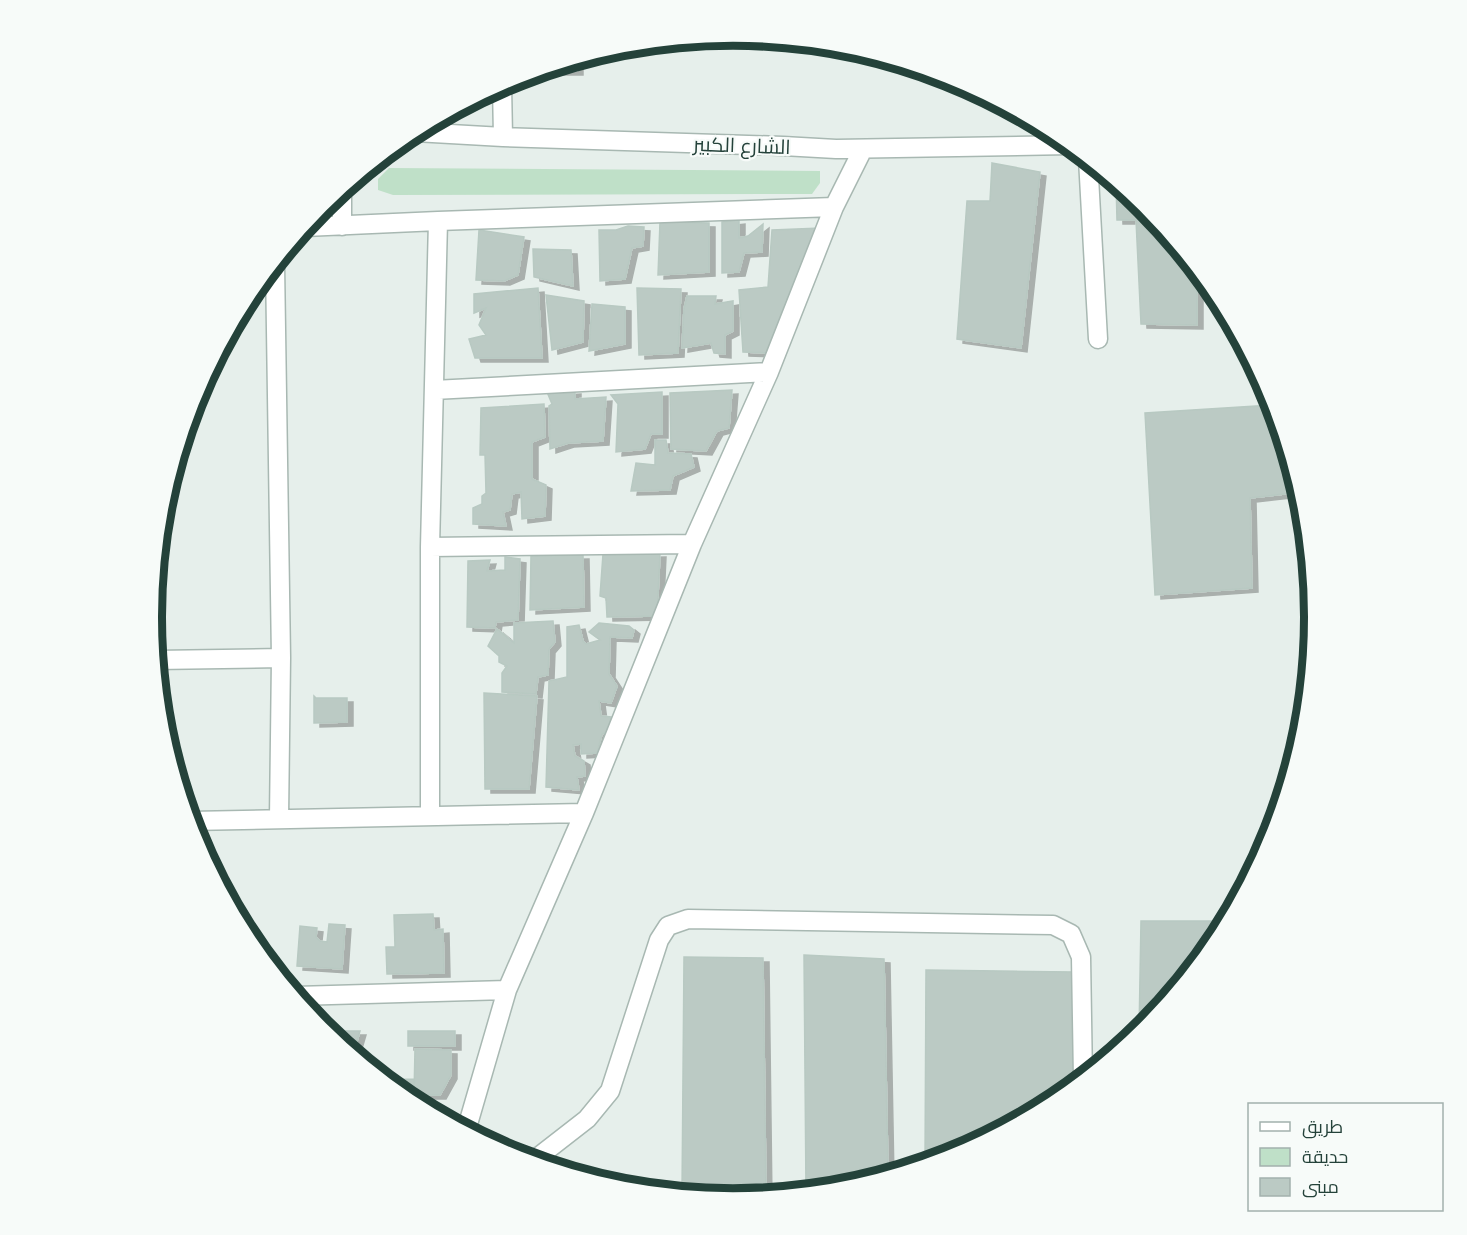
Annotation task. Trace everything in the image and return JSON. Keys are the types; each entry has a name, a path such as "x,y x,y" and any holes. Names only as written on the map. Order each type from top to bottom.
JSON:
{"street":[{"path":"502,96 503,137"},
{"name":"الشارع الكبير","path":"432,133 836,149 1054,145"},
{"path":"468,1123 507,990 584,813 692,544 769,372 834,207 863,149"},
{"path":"1089,170 1098,339"},
{"path":"342,202 342,226"},
{"path":"318,227 834,207"},
{"path":"430,816 430,547 438,221"},
{"path":"275,277 281,657 279,818"},
{"path":"434,390 769,372"},
{"path":"430,547 692,544"},
{"path":"164,660 281,657"},
{"path":"200,821 584,813"},
{"path":"541,1155 587,1119 610,1091 658,940 668,926 688,919 1053,925 1071,934 1081,957 1083,1069"},
{"path":"306,996 507,990"}],"green space":[{"path":"389,168 820,171 820,183 812,194 393,195 378,190 378,179"}],"building":[{"path":"992,163 1040,172 1021,348 957,339 967,201 990,201"},
{"path":"1116,194 1163,241 1197,284 1197,325 1141,324 1136,220 1117,220"},
{"path":"739,220 739,238 748,236 763,224 762,252 744,253 739,272 722,273 722,222"},
{"path":"660,222 709,223 709,272 658,275"},
{"path":"628,226 644,227 643,246 632,248 625,279 600,281 599,230 616,230"},
{"path":"820,228 770,353 743,352 739,290 768,287 772,230"},
{"path":"479,230 524,237 518,275 504,281 476,280"},
{"path":"533,249 571,250 573,286 534,277"},
{"path":"538,288 542,358 475,358 469,339 486,335 479,325 486,308 474,313 474,294"},
{"path":"637,288 681,289 678,353 639,355"},
{"path":"546,295 584,301 583,342 552,350"},
{"path":"687,296 716,296 715,304 733,301 733,331 725,335 725,354 714,353 711,343 682,348"},
{"path":"592,304 625,307 625,344 589,351"},
{"path":"575,390 575,399 606,397 603,441 568,443 550,449 549,406 552,404 547,392"},
{"path":"732,390 729,428 717,431 706,451 671,449 670,393"},
{"path":"662,392 662,434 651,434 645,449 616,452 618,404 611,395"},
{"path":"544,404 545,437 532,442 532,479 546,485 545,516 522,519 521,492 512,494 510,510 503,512 506,526 473,524 473,508 482,504 482,496 486,493 485,455 480,455 481,408"},
{"path":"1263,406 1291,493 1250,498 1252,588 1155,595 1145,413"},
{"path":"655,440 666,440 668,453 691,454 694,467 673,476 670,490 631,491 636,463 655,465"},
{"path":"660,553 657,616 607,617 606,598 600,596 603,554"},
{"path":"583,555 584,607 530,610 531,556"},
{"path":"505,557 520,559 518,620 496,622 495,628 467,627 468,561 490,560 487,571 505,570"},
{"path":"553,621 555,642 549,649 548,675 538,677 536,694 502,692 502,673 507,666 499,662 499,656 488,646 497,629 514,643 514,623"},
{"path":"599,623 629,626 634,630 632,638 610,637 609,674 617,686 611,703 599,701 601,716 611,717 608,732 602,734 597,753 581,754 581,744 573,745 575,756 584,761 585,776 577,777 579,790 546,787 549,681 567,677 567,627 579,625 586,644 600,640 589,632"},
{"path":"484,693 537,696 529,789 485,789"},
{"path":"314,696 316,698 347,698 347,722 314,723"},
{"path":"433,914 434,930 443,929 444,973 387,974 386,947 395,947 394,915"},
{"path":"1141,921 1217,921 1187,965 1139,1019"},
{"path":"329,924 345,925 342,969 297,966 300,926 317,928 316,937 320,941 327,942"},
{"path":"804,955 884,959 888,1167 845,1178 806,1184"},
{"path":"684,957 763,958 766,1187 682,1186"},
{"path":"926,970 1073,972 1073,1077 1019,1112 986,1130 925,1155"},
{"path":"340,1031 360,1031 356,1046"},
{"path":"408,1031 455,1031 455,1046 408,1046"},
{"path":"415,1049 451,1050 451,1075 440,1095 421,1095 414,1091"},
{"path":"414,1079 414,1091 398,1080"}]}
